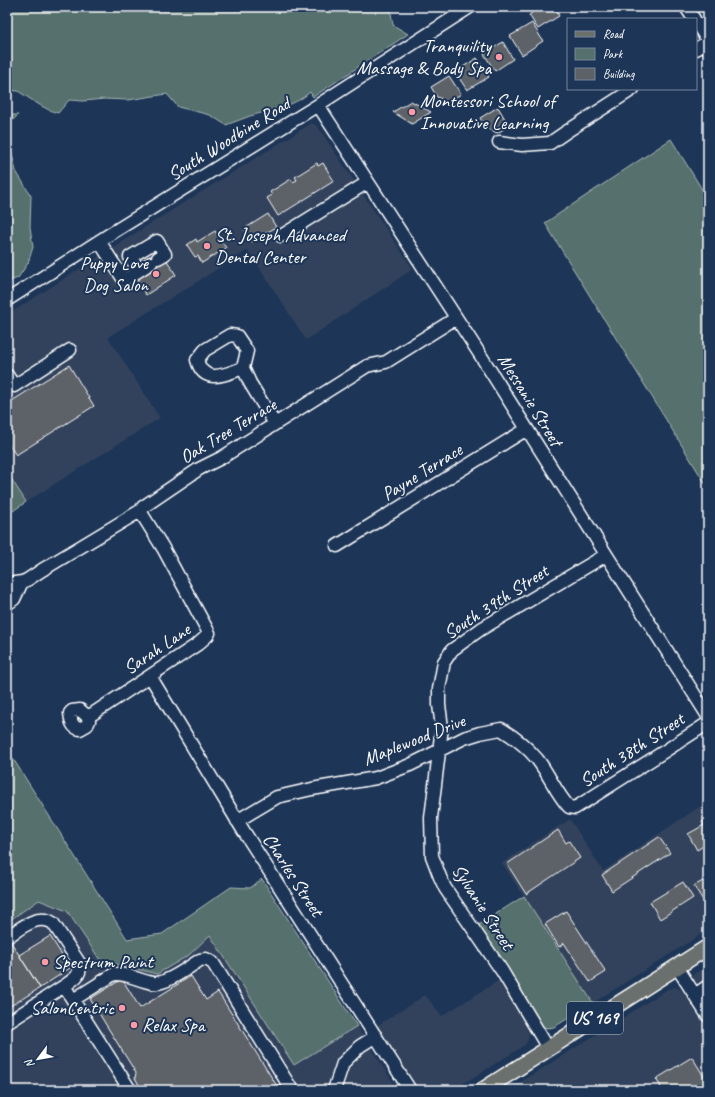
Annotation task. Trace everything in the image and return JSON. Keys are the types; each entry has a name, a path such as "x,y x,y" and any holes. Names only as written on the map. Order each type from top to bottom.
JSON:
{"main road":[{"name":"US 169","path":"483,1090 708,947"}],"street":[{"name":"South Woodbine Road","path":"7,300 318,105 470,7"},
{"path":"686,7 693,18"},
{"path":"697,24 708,41 697,48"},
{"path":"499,142 522,145 550,143 631,90"},
{"name":"Messanie Street","path":"318,105 527,429 708,716"},
{"path":"281,236 368,182"},
{"path":"99,241 124,280 165,254 157,241 130,257 139,270"},
{"name":"Oak Tree Terrace","path":"22,582 140,511 142,507 198,468 221,458 367,366 386,362 456,318"},
{"path":"7,375 10,389 70,350"},
{"path":"244,368 250,383 275,424"},
{"name":"Payne Terrace","path":"337,546 527,429"},
{"name":"Sarah Lane","path":"88,717 198,644 209,633 163,548 140,511"},
{"name":"South 39th Street","path":"440,750 442,727 439,705 439,689 444,662 452,650 481,629 606,555"},
{"path":"7,583 22,582"},
{"path":"7,604 14,599 22,582"},
{"name":"Charles Street","path":"150,676 237,821 410,1090"},
{"name":"South 38th Street","path":"575,808 708,723"},
{"name":"Maplewood Drive","path":"237,821 277,797 312,789 376,778 410,765 480,732 501,729 518,739 538,760 563,800 569,807 575,808"},
{"name":"Sylvanie Street","path":"440,750 431,818 432,856 445,888 502,971 548,1048"},
{"path":"7,937 31,922 47,919 53,924 80,964 78,976 7,1023"},
{"path":"73,1000 114,974 122,973 154,984 163,982 200,960 206,959 213,963 292,1090"},
{"path":"677,967 708,1016"},
{"path":"64,986 130,1090"},
{"path":"694,995 708,986"},
{"path":"334,1090 343,1063 360,1046 376,1036"}],"shaded area":[{"path":"312,123 318,127 413,269 306,340 248,250 108,337 160,418 26,502 7,472 7,315"},
{"path":"708,801 708,930 593,1003 502,863 570,819 603,871"},
{"path":"39,900 67,911 100,960 189,955 210,935 294,1065 357,1026 398,1090 7,1090 7,922"},
{"path":"708,965 708,1010 691,982 691,976"},
{"path":"501,979 529,1033 528,1040 525,1045 453,1090 415,1090 375,1027 425,995 442,1016"},
{"path":"675,987 687,996 708,1030 708,1090 508,1090 668,989"}],"green space":[{"path":"7,7 390,7 393,25 408,34 313,97 310,92 289,105 250,116 226,125 210,115 178,107 167,94 128,100 69,100 58,113 38,104 18,91 7,90"},
{"path":"7,115 18,115 9,124 9,141 16,171 31,196 30,227 33,247 28,263 18,278 7,282"},
{"path":"671,139 708,199 708,488 545,223"},
{"path":"7,472 26,502 7,515"},
{"path":"7,749 127,939 162,934 231,887 250,888 262,879 357,1026 294,1065 210,935 189,955 157,974 100,960 67,911 39,900 7,922"},
{"path":"524,896 593,1003 554,1027 547,1028 541,1026 519,988 477,926"}],"building":[{"path":"538,7 554,7 559,16 538,29 529,15 532,13 530,11 534,9 536,12 539,10"},
{"path":"532,23 543,41 522,55 510,36"},
{"name":"Tranquility Massage & Body Spa","path":"503,42 513,59 495,71 484,54"},
{"path":"477,58 489,77 467,90 455,72"},
{"path":"449,76 461,94 448,102 437,97 431,87"},
{"name":"Montessori School of Innovative Learning","path":"411,101 431,112 412,124 393,112"},
{"path":"498,107 509,126 497,133 486,128 480,118"},
{"path":"317,163 318,166 323,163 334,181 278,216 267,198 272,195 270,192 291,179 293,182 297,180 295,177"},
{"path":"268,214 276,227 252,242 244,229"},
{"name":"St. Joseph Advanced Dental Center","path":"215,231 226,248 202,263 198,256 195,257 187,245 196,239 197,242"},
{"name":"Puppy Love Dog Salon","path":"155,254 166,259 176,275 146,295 134,276 148,258"},
{"path":"69,365 94,406 16,455 7,442 7,404"},
{"path":"708,818 708,832 702,822"},
{"path":"704,825 708,832 708,843 697,850 688,834"},
{"path":"558,830 566,843 569,841 580,858 526,894 507,864"},
{"path":"659,837 670,853 612,891 602,875"},
{"path":"708,878 708,908 694,886"},
{"path":"683,882 693,898 660,919 650,902"},
{"path":"566,911 606,972 590,982 564,943 559,947 545,924"},
{"name":"Spectrum Paint","path":"50,936 70,968 40,988 19,955"},
{"path":"9,939 40,988 7,1008 7,940"},
{"path":"191,976 206,1000 218,992 277,1086 281,1083 285,1090 142,1090 135,1078 136,1073 90,999 122,979 140,1008"},
{"path":"692,1057 708,1083 708,1089 658,1090 661,1087 656,1079"}],"place":[{"name":"Tranquility Massage & Body Spa","path":"499,57"},
{"name":"Montessori School of Innovative Learning","path":"412,112"},
{"name":"St. Joseph Advanced Dental Center","path":"207,246"},
{"name":"Puppy Love Dog Salon","path":"156,274"},
{"name":"Spectrum Paint","path":"45,962"},
{"name":"SalonCentric","path":"122,1008"},
{"name":"Relax Spa","path":"134,1025"}]}
